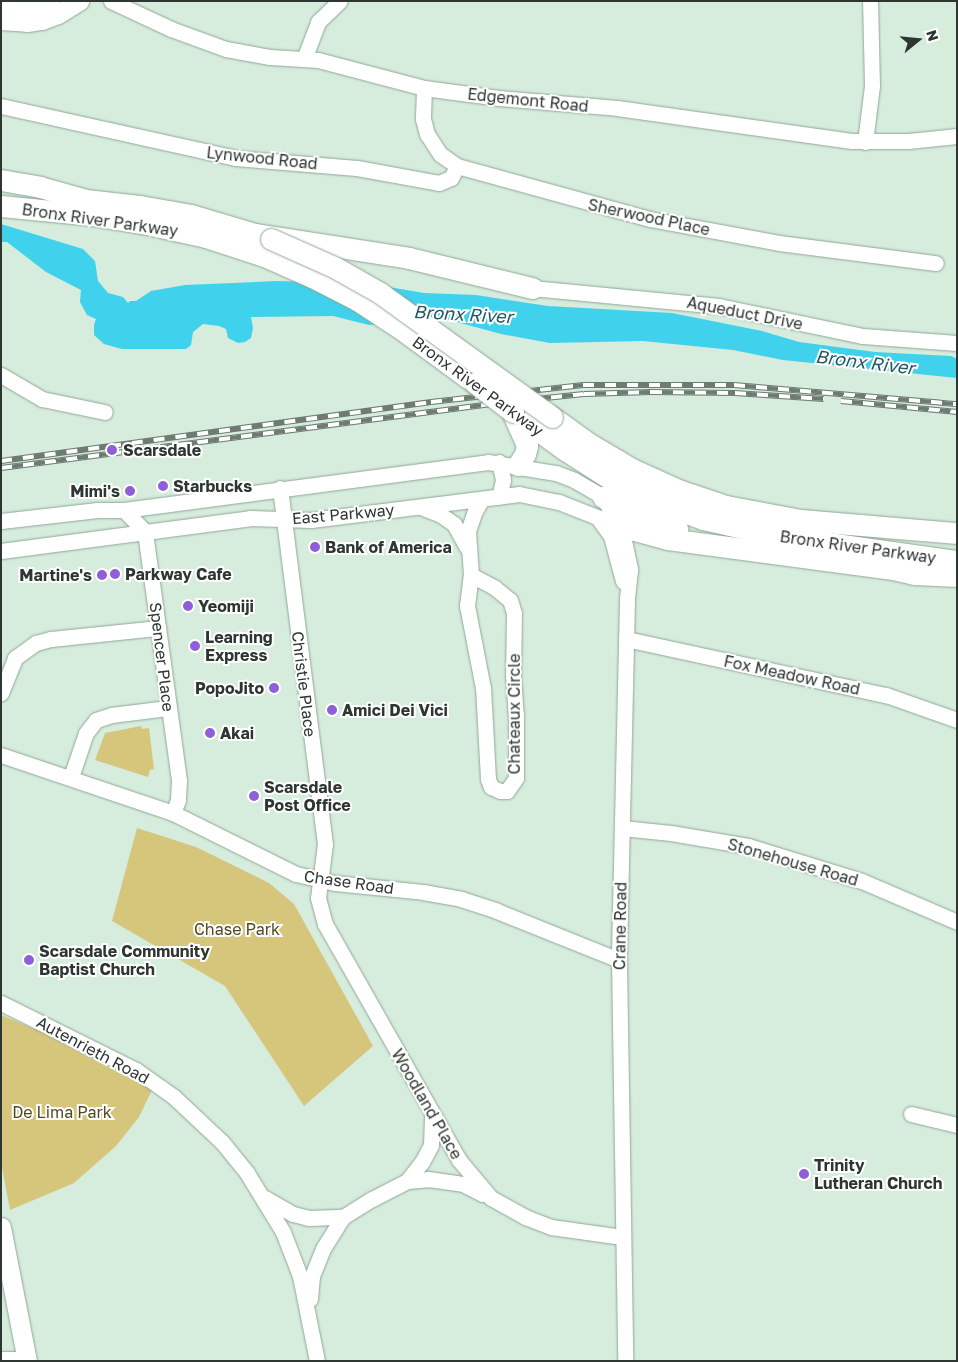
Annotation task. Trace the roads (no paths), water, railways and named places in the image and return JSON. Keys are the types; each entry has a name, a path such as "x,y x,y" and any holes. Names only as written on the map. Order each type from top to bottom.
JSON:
{"highway":[{"path":"1,180 40,187 90,201"},
{"name":"Bronx River Parkway","path":"1,192 90,201 191,215 263,243 328,264 380,293 588,443 632,469 678,490 726,506 801,520 957,533"},
{"name":"Bronx River Parkway","path":"1,206 83,214 206,237 263,243 312,277 364,305 400,328 518,418 579,460 654,501 703,519 778,536 955,563"},
{"path":"263,243 409,258 532,288"},
{"path":"509,464 525,454 527,446 518,418"},
{"path":"600,507 648,519 728,546"},
{"path":"620,526 655,537 893,569 955,563"}],"main road":[{"path":"1,9 21,10 50,1"},
{"path":"1,20 27,22 42,20 58,14 79,1"},
{"path":"1,1227 27,1360"}],"street":[{"name":"Edgemont Road","path":"110,1 171,29 226,49 270,57 322,61 424,88 499,98 617,108 865,142 957,136"},
{"path":"304,59 318,22 340,1"},
{"path":"865,142 872,86 870,1"},
{"name":"Sherwood Place","path":"424,88 423,119 427,134 440,154 457,166 650,219 779,243 936,264"},
{"name":"Lynwood Road","path":"1,106 235,158 358,168 439,183 451,178 457,166"},
{"name":"Aqueduct Drive","path":"532,288 719,306 863,336 957,342"},
{"path":"1,375 42,399 105,412"},
{"path":"506,496 512,477 509,464"},
{"name":"East Parkway","path":"1,521 97,510 124,510 280,488 509,464 565,476 600,507"},
{"name":"Christie Place","path":"280,488 325,844 319,880"},
{"name":"East Parkway","path":"1,551 250,518 319,520 506,496 547,498 600,507"},
{"name":"Chateaux Circle","path":"471,575 495,588 510,600 514,613 512,675 516,714 516,778 507,791 500,791 491,787 488,779 483,688 466,606 471,575 468,531 475,511 482,499"},
{"path":"157,505 156,516 162,530"},
{"name":"Chateaux Circle","path":"420,507 441,515 454,524 468,549"},
{"path":"600,507 611,536 627,600"},
{"name":"Crane Road","path":"600,507 620,526 625,540 630,570 627,600 618,960 625,1361"},
{"path":"124,510 145,532"},
{"name":"Spencer Place","path":"145,532 179,780 178,800 173,813"},
{"path":"1,693 15,658 26,648 36,643 158,628"},
{"name":"Fox Meadow Road","path":"626,638 886,695 957,720"},
{"path":"71,777 86,732 96,720 111,715 168,708"},
{"name":"Chase Road","path":"1,755 71,777 173,813 287,871 319,880 423,892 461,900 497,911 618,960"},
{"name":"Stonehouse Road","path":"622,828 671,833 748,846 862,881 957,922"},
{"name":"Woodland Place","path":"319,880 318,904 325,924 459,1160 491,1198 525,1217 551,1227 622,1237"},
{"name":"Autenrieth Road","path":"1,1003 136,1070 158,1085 197,1117 222,1142 247,1173 283,1232 300,1276 317,1361"},
{"path":"910,1114 957,1125"},
{"path":"407,1181 422,1162 430,1145 432,1115"},
{"path":"309,1314 312,1276 324,1247 343,1217 372,1198 407,1181 428,1179 463,1184 491,1198"},
{"path":"262,1196 293,1214 309,1218 343,1217"},
{"path":"1,1359 27,1360"}],"water":[{"name":"Bronx River","path":"1,224 83,249 95,261 98,281 108,293 123,297 128,303 136,301 151,291 185,285 277,281 371,284 424,293 476,295 548,306 672,313 762,331 799,342 875,352 951,356 957,359 957,378 783,360 733,350 643,341 550,343 501,334 446,319 369,325 333,316 251,317 253,328 251,338 245,342 238,343 228,338 226,329 219,326 203,324 193,332 191,345 186,349 122,349 104,344 94,335 96,319 87,315 80,302 81,290 46,272 7,242 1,242"}],"railway":[{"path":"1,461 431,402 583,385 734,385 957,404"},
{"path":"1,468 507,402 584,394 651,392 735,393 824,399"},
{"path":"841,401 957,412"}],"place":[{"name":"Scarsdale","path":"112,450"},
{"name":"Starbucks","path":"163,486"},
{"name":"Mimi's","path":"130,491"},
{"name":"Bank of America","path":"315,547"},
{"name":"Parkway Cafe","path":"115,574"},
{"name":"Martine's","path":"102,575"},
{"name":"Yeomiji","path":"188,606"},
{"name":"Learning Express","path":"195,646"},
{"name":"PopoJito","path":"274,688"},
{"name":"Amici Dei Vici","path":"332,710"},
{"name":"Akai","path":"210,733"},
{"name":"Scarsdale Post Office","path":"254,796"},
{"name":"Scarsdale Community Baptist Church","path":"29,960"},
{"name":"Trinity Lutheran Church","path":"804,1174"}],"park label":[{"name":"Chase Park","path":"237,929"},
{"name":"De Lima Park","path":"62,1112"}]}
